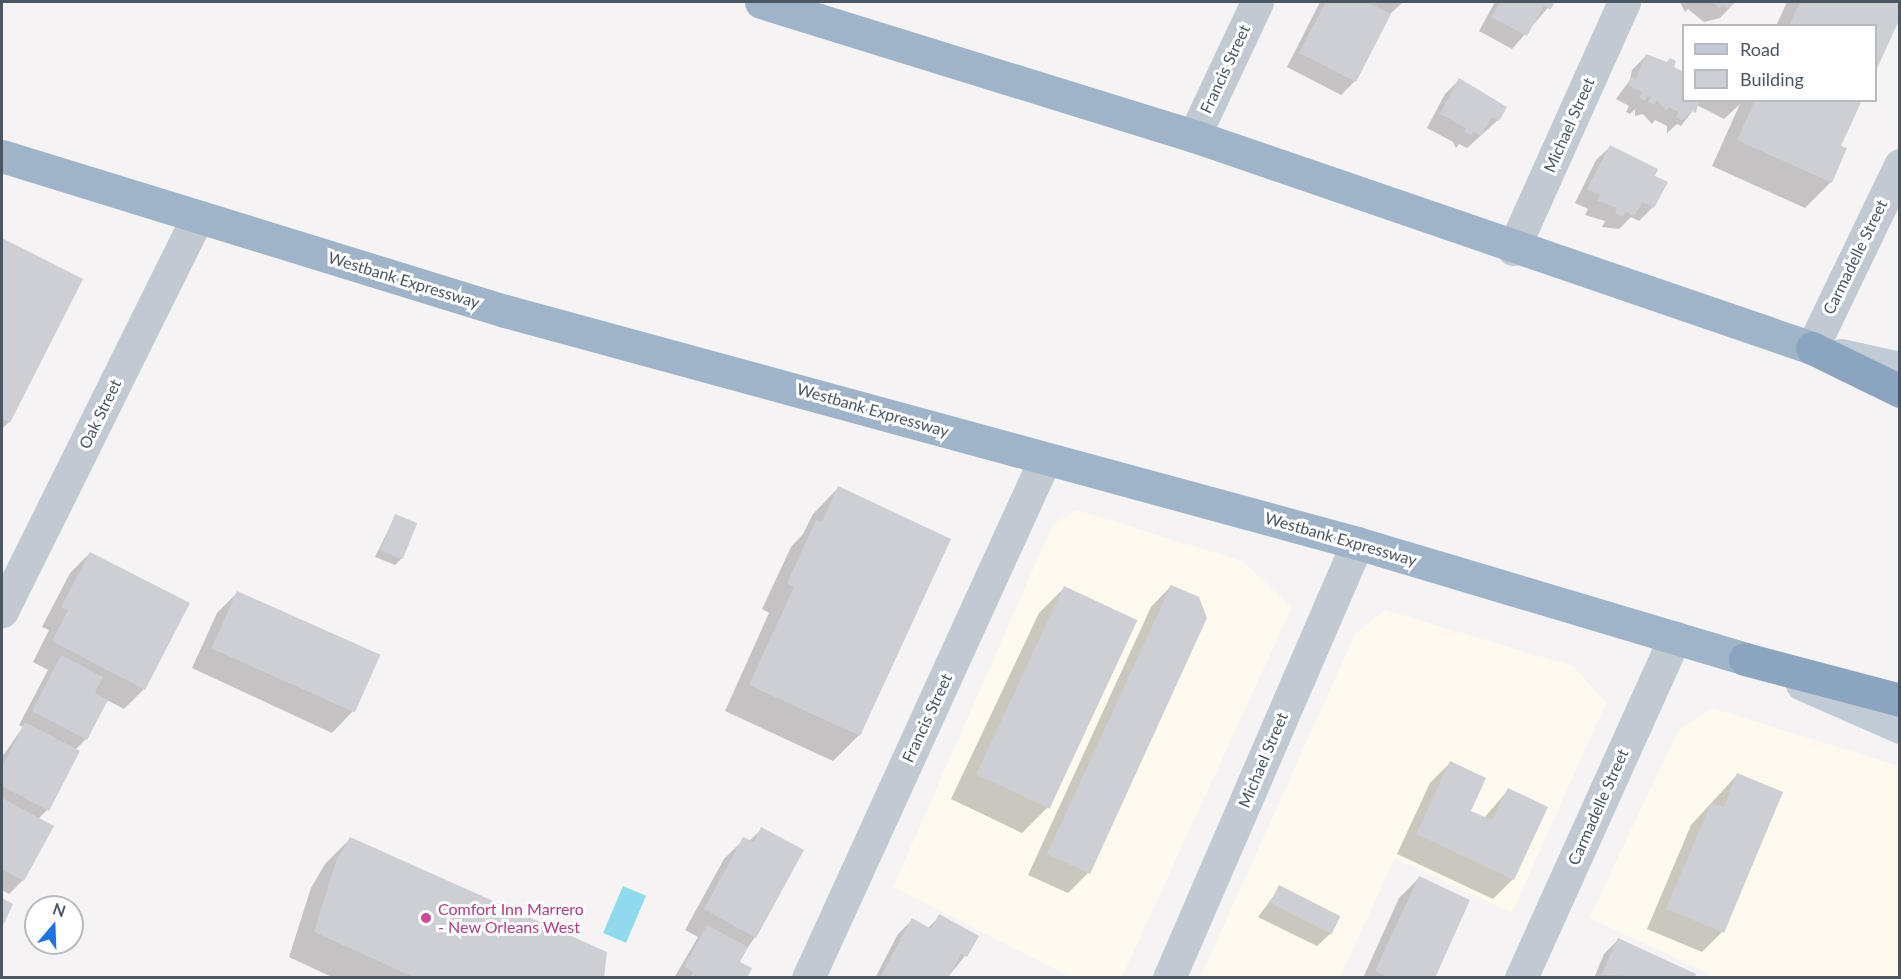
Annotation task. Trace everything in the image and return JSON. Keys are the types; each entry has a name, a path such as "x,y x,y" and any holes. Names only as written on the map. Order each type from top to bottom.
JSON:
{"highway":[{"path":"761,2 1194,136 1513,249 1812,348 1899,391"},
{"name":"Westbank Expressway","path":"2,156 505,311 1357,543 1745,659 1899,700"}],"main road":[{"path":"1812,348 1899,369"},
{"name":"Westbank Expressway","path":"1745,659 1899,727"}],"street":[{"name":"Francis Street","path":"1194,136 1257,2"},
{"name":"Michael Street","path":"1513,249 1624,2"},
{"name":"Carmadelle Street","path":"1812,348 1899,165"},
{"name":"Oak Street","path":"2,610 198,217"},
{"name":"Francis Street","path":"808,978 1045,459"},
{"name":"Michael Street","path":"1170,978 1357,543"},
{"name":"Carmadelle Street","path":"1521,978 1675,637"}],"shaded area":[{"path":"1077,510 1242,561 1292,607 1122,977 1070,977 893,887 1053,524"},
{"path":"1385,610 1573,666 1606,703 1512,913 1395,858 1340,977 1200,978 1355,634"},
{"path":"1712,708 1899,766 1899,977 1707,977 1708,973 1589,918 1679,729"}],"water":[{"path":"623,886 646,896 626,943 603,933"}],"building":[{"path":"1326,2 1367,2 1391,14 1356,82 1299,53"},
{"path":"1500,2 1555,2 1550,10 1544,5 1527,36 1491,17"},
{"path":"1713,2 1736,2 1728,8 1722,5 1719,9"},
{"path":"1800,2 1900,2 1900,18 1877,69 1877,24 1790,24"},
{"path":"1646,54 1667,62 1670,58 1676,61 1674,67 1682,71 1682,102 1699,102 1696,113 1692,111 1682,120 1676,117 1679,112 1669,107 1666,111 1657,100 1654,105 1648,102 1651,97 1648,96 1645,101 1639,98 1642,92 1628,85 1632,77 1636,79"},
{"path":"1459,78 1507,107 1499,121 1492,117 1481,136 1473,131 1471,135 1464,132 1466,128 1440,114"},
{"path":"1754,102 1861,102 1841,146 1847,148 1832,183 1737,140"},
{"path":"1610,145 1658,169 1655,176 1668,182 1654,208 1643,202 1634,216 1626,212 1623,217 1615,213 1617,208 1597,201 1600,195 1587,189"},
{"path":"2,238 83,279 10,423 2,418"},
{"path":"838,486 951,539 860,736 749,685 794,587 787,583 816,520 822,522"},
{"path":"395,514 417,523 403,559 380,550"},
{"path":"90,552 190,603 145,690 52,641 68,610 61,607"},
{"path":"1171,585 1199,597 1207,618 1090,874 1047,854"},
{"path":"1064,586 1137,620 1050,809 976,775"},
{"path":"237,591 380,655 355,712 211,649"},
{"path":"61,655 103,677 95,693 108,700 87,740 32,711"},
{"path":"25,722 80,751 49,811 2,786 2,767"},
{"path":"1450,761 1486,778 1471,811 1492,820 1508,788 1548,807 1514,880 1416,834"},
{"path":"1737,773 1783,792 1724,933 1666,909 1711,803 1724,807"},
{"path":"2,798 54,826 24,881 2,869"},
{"path":"761,827 804,850 756,938 704,909 743,837 754,842"},
{"name":"Comfort Inn Marrero - New Orleans West","path":"350,837 607,952 604,978 416,978 314,932 336,861"},
{"path":"1419,876 1470,900 1435,978 1389,978 1375,971"},
{"path":"1279,885 1340,916 1331,934 1270,903"},
{"path":"2,898 13,904 2,928"},
{"path":"939,914 979,936 967,957 961,954 948,978 880,978 912,918 931,929"},
{"path":"707,925 748,947 740,962 752,968 747,978 690,978 693,972 684,967"},
{"path":"1618,938 1696,974 1695,978 1601,975"}],"place":[{"name":"Comfort Inn Marrero - New Orleans West","path":"426,918"}]}
